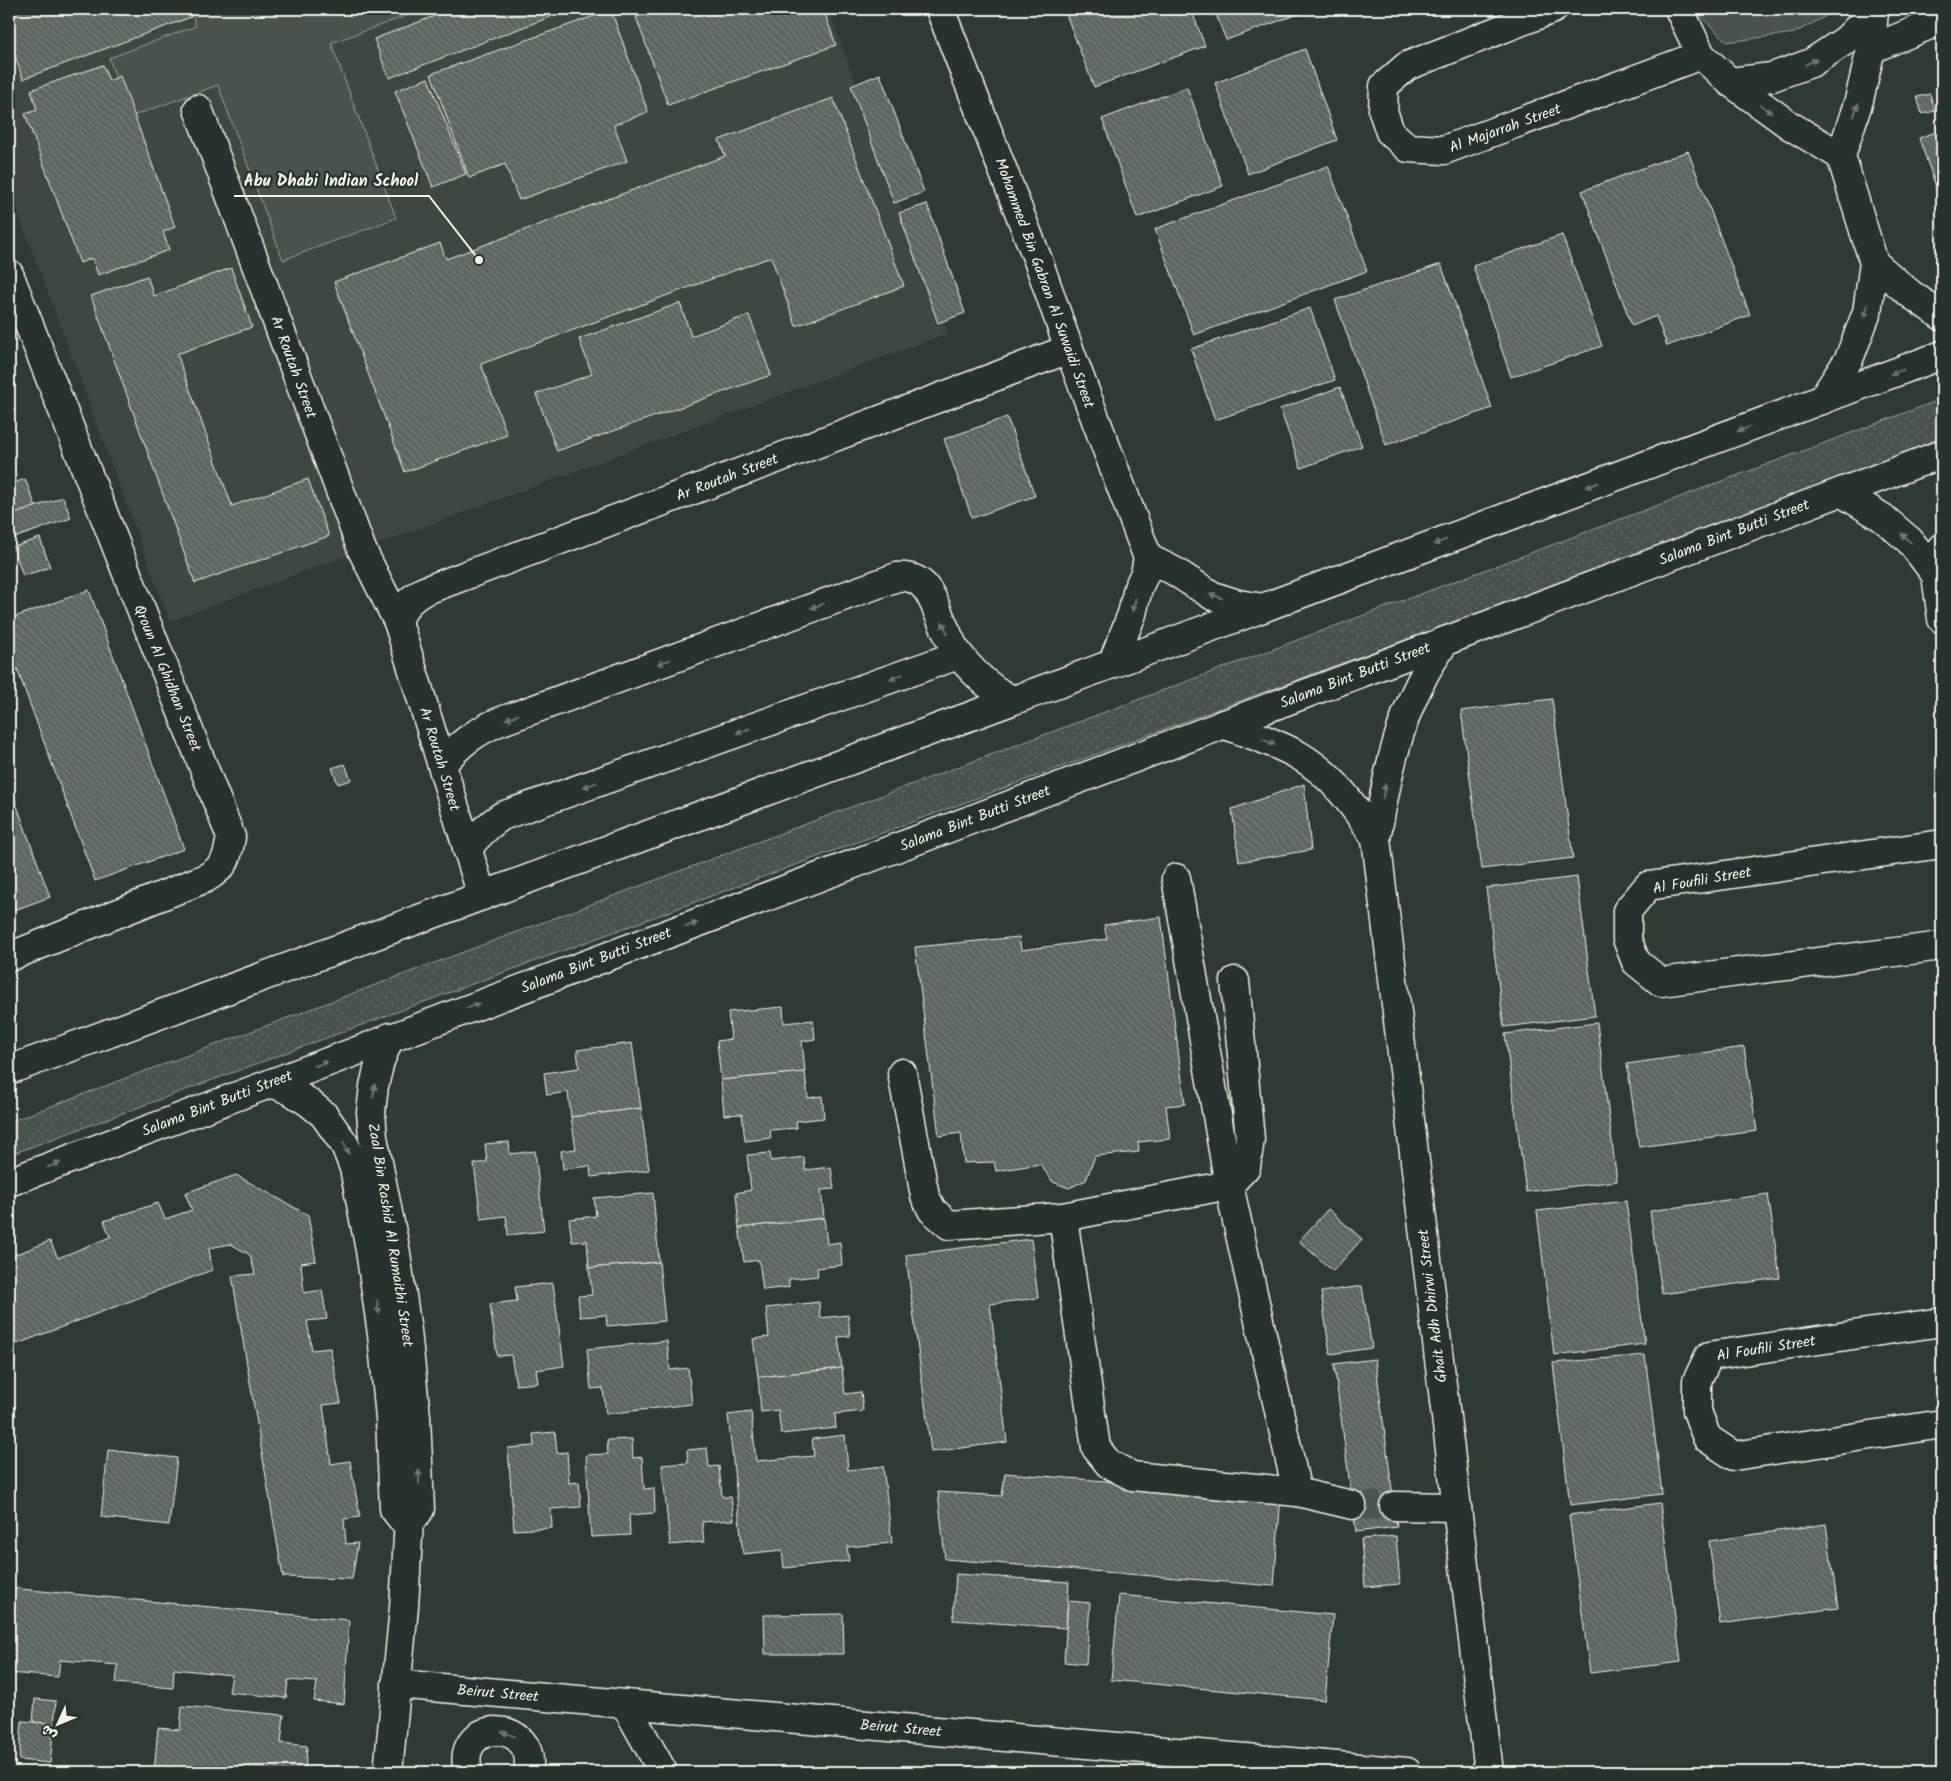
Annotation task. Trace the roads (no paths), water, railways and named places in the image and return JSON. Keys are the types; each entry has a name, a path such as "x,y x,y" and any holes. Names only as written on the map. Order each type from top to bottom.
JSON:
{"street":[{"name":"Mohammed Bin Gabran Al Suwaidi Street","path":"940,9 1039,263 1069,349 1148,558"},
{"name":"Al Majarrah Street","path":"1553,9 1408,66 1384,86 1383,111 1390,132 1408,148 1444,150 1701,55"},
{"path":"1678,9 1701,55 1730,82 1789,126 1841,156"},
{"path":"1730,82 1772,77 1811,63 1846,40 1874,9"},
{"path":"1822,400 1849,358 1867,312 1874,264 1841,156 1859,100 1871,49 1874,9"},
{"path":"1871,49 1942,20"},
{"name":"Ar Routah Street","path":"198,109 362,550 398,622 482,896"},
{"path":"1874,264 1909,293 1942,316"},
{"name":"Qroun Al Ghidhan Street","path":"9,274 231,837 227,858 220,870 206,878 9,957"},
{"name":"Ar Routah Street","path":"398,622 405,605 413,597 424,591 1069,349"},
{"path":"9,1070 1112,664 1942,355"},
{"name":"Salama Bint Butti Street","path":"9,1182 1942,454"},
{"path":"1841,492 1883,518 1910,541 1936,576"},
{"path":"1942,547 1936,576 1942,619"},
{"path":"1112,664 1132,614 1148,558 1174,571 1213,596 1238,604 1263,608"},
{"path":"442,764 458,746 477,732 496,723 897,577 906,576 915,579 929,590 958,654 981,680 996,692 1012,700"},
{"name":"Ghait Adh Dhirwi Street","path":"1445,641 1423,676 1398,736 1387,775 1376,839 1489,1772"},
{"path":"467,849 478,834 491,822 502,816 958,654"},
{"name":"Ghait Adh Dhirwi Street","path":"1224,724 1266,740 1300,756 1332,780 1358,812 1376,839"},
{"name":"Al Foufili Street","path":"1942,844 1648,886 1627,911 1627,939 1636,962 1660,982 1942,946"},
{"path":"1176,878 1229,1185 1297,1492"},
{"path":"902,1073 925,1196 932,1210 948,1224 1063,1216 1229,1185 1246,1167 1250,1139 1235,982"},
{"name":"Zaal Bin Rashid Al Rumaithi Street","path":"272,1083 291,1091 324,1115 345,1146 354,1168 370,1250 382,1334 390,1418 394,1509 402,1519 409,1520 416,1516 420,1509 416,1416 402,1291 395,1246 374,1145 371,1112 374,1086 380,1061 390,1037"},
{"path":"1063,1216 1096,1448 1109,1464 1132,1476 1297,1492 1352,1505"},
{"name":"Al Foufili Street","path":"1942,1322 1709,1356 1697,1381 1697,1411 1708,1438 1734,1456 1942,1424"},
{"path":"1394,1506 1457,1507"},
{"name":"Zaal Bin Rashid Al Rumaithi Street","path":"388,1772 404,1607 409,1520"},
{"name":"Beirut Street","path":"396,1684 1407,1772"},
{"path":"625,1704 663,1772"},
{"path":"468,1772 466,1752 469,1748 481,1735 491,1731 503,1731 514,1735 523,1743 528,1753 528,1772"}],"tunnel":[{"path":"1352,1505 1394,1506"}],"place":[{"name":"Abu Dhabi Indian School","path":"479,260"}]}
